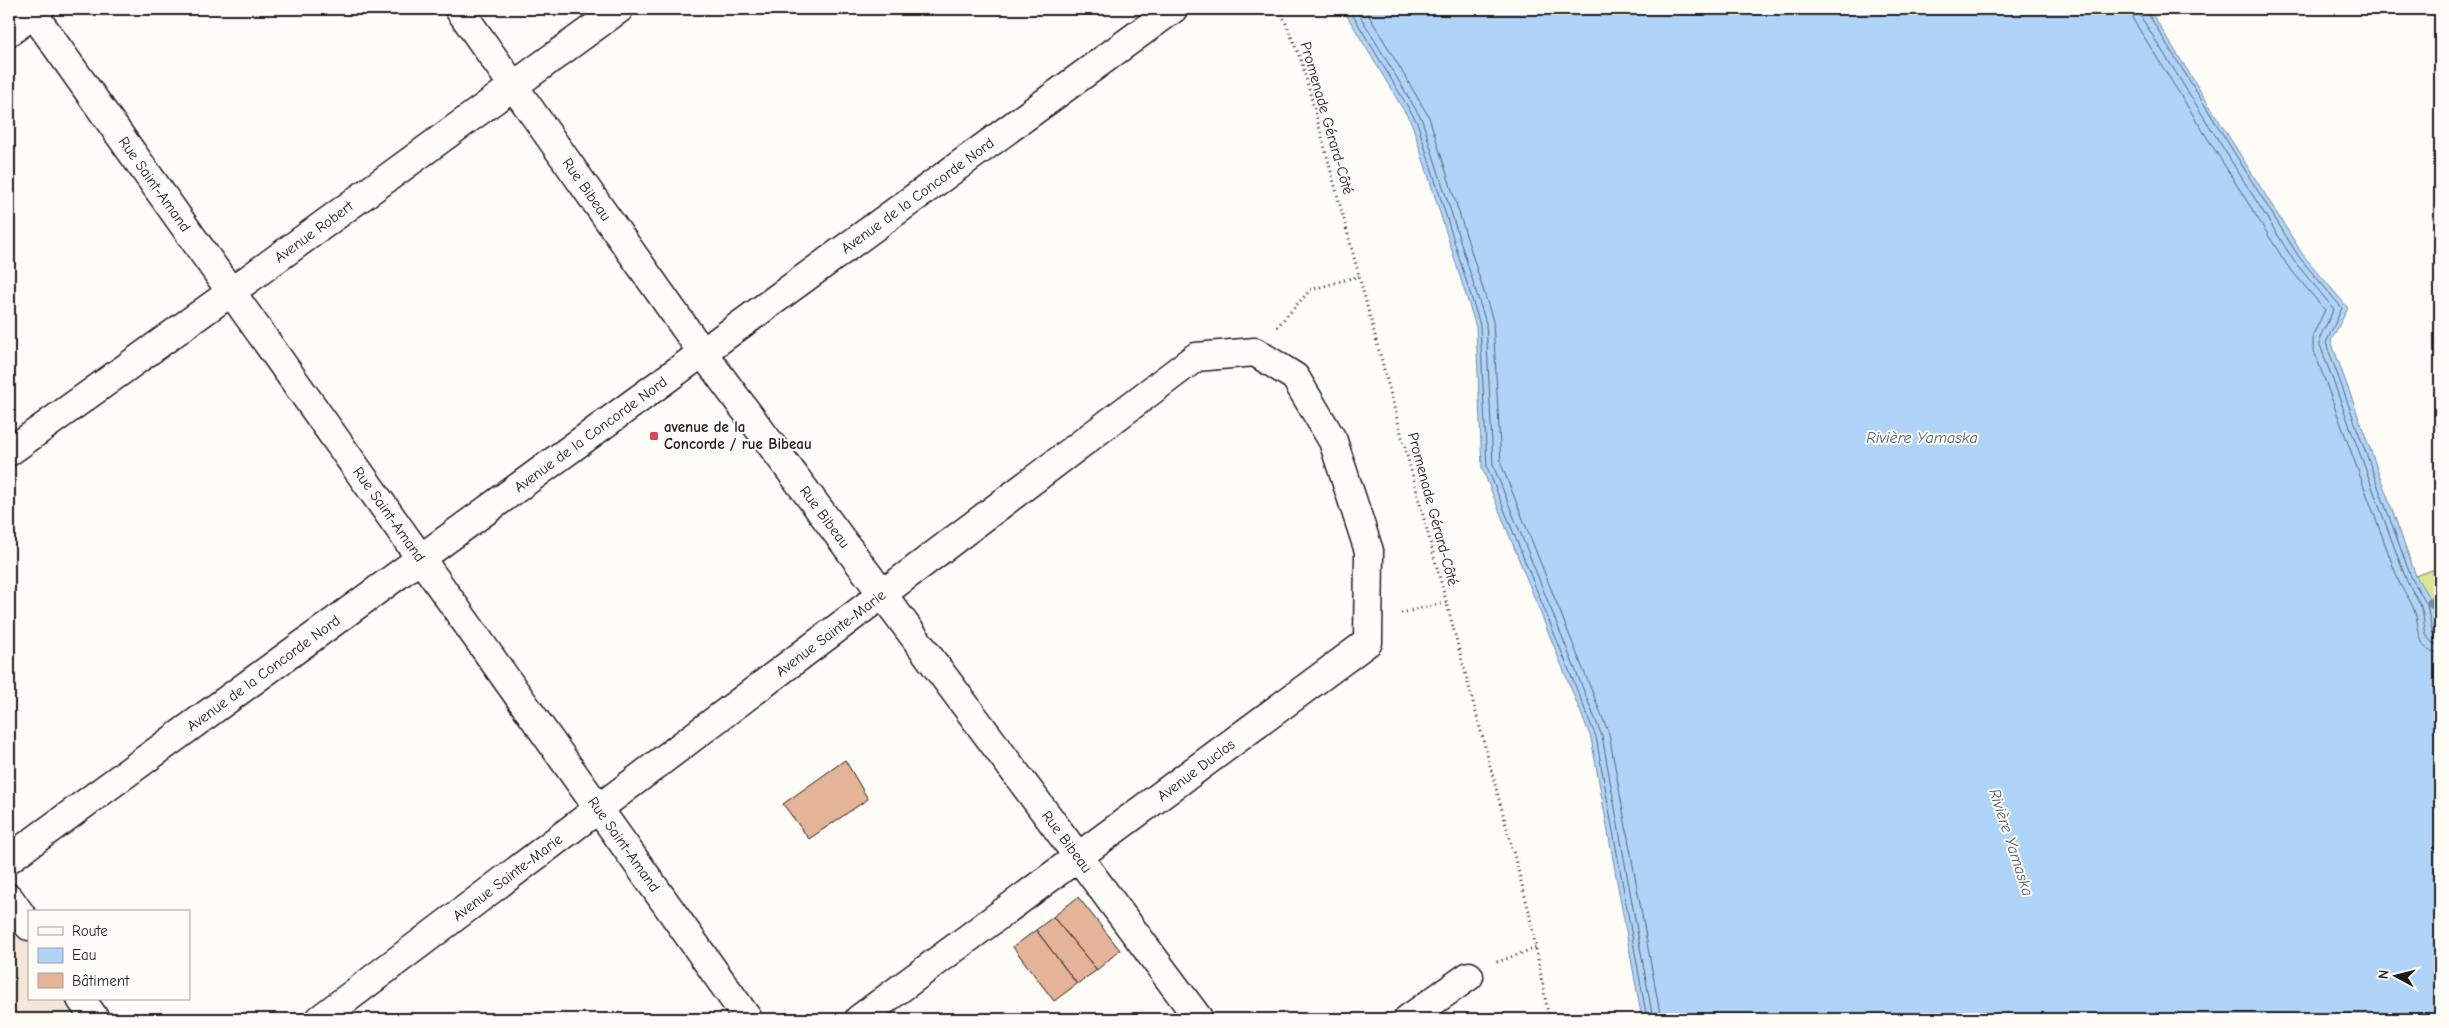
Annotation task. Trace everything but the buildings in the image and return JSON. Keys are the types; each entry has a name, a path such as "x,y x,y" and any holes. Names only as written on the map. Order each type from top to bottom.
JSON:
{"street":[{"name":"Rue Bibeau","path":"459,9 702,352 1199,1019"},
{"name":"Avenue Robert","path":"9,452 618,9"},
{"name":"Avenue de la Concorde Nord","path":"9,859 1172,9"},
{"path":"9,32 35,10"},
{"name":"Rue Saint-Amand","path":"35,10 231,292 748,1019"},
{"name":"Avenue Duclos","path":"859,1019 1368,642 1369,551 1333,442 1295,377 1255,352"},
{"name":"Avenue Sainte-Marie","path":"320,1019 1196,357 1255,352"},
{"path":"9,898 28,925"},
{"path":"1408,1019 1469,976"},
{"path":"82,1000 95,1019"}],"path":[{"name":"Promenade Gérard-Côté","path":"1280,9 1302,63 1530,912 1549,1019"},
{"path":"1255,352 1310,290 1359,276"},
{"path":"1402,614 1447,602"},
{"path":"1501,960 1536,948"}],"shaded area":[{"path":"9,898 28,925 28,1000 82,1000 95,1019 9,1019"}],"green space":[{"path":"2440,567 2440,690 2416,576"}],"water":[{"name":"Rivière Yamaska","path":"1343,9 2149,9 2303,255 2348,308 2331,341 2416,576 2432,603 2440,647 2440,1019 1642,1019 1591,738 1482,468 1476,327 1412,124"}],"waterway":[{"path":"2432,603 2440,600"}],"place":[{"name":"avenue de la Concorde / rue Bibeau","path":"654,436"}]}
